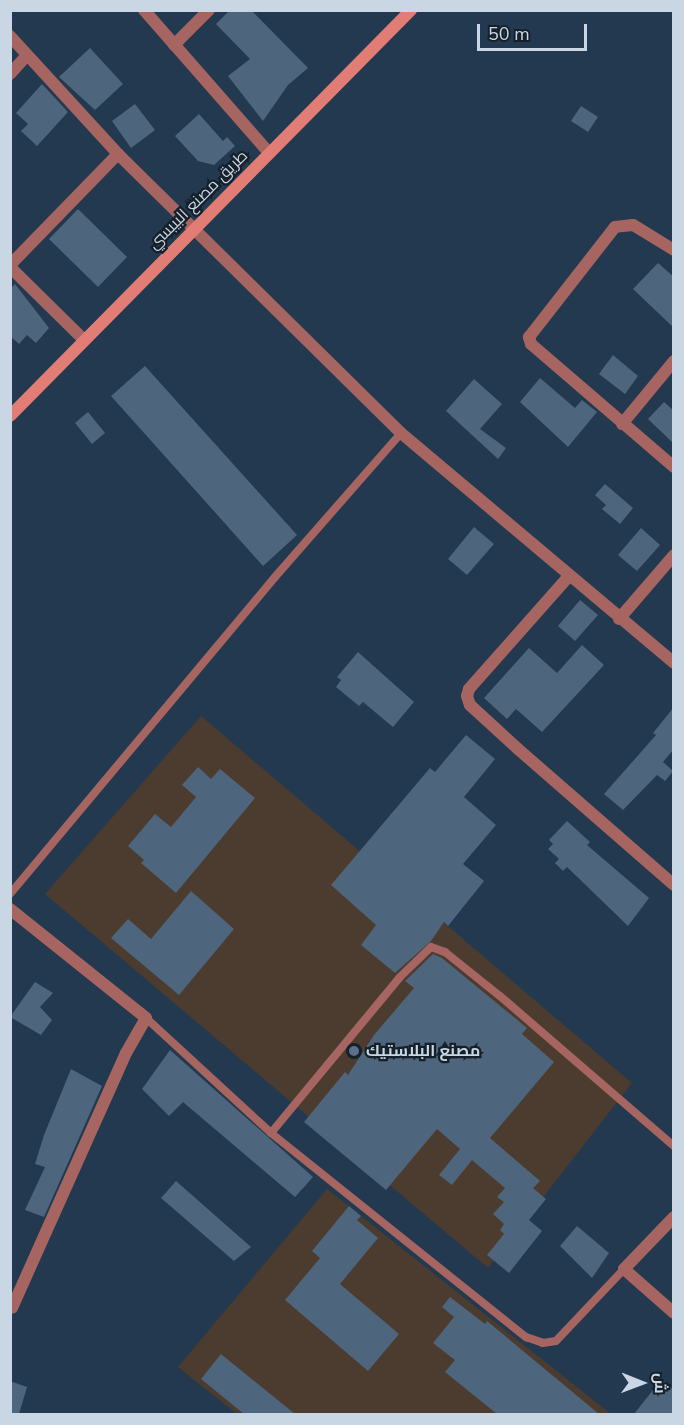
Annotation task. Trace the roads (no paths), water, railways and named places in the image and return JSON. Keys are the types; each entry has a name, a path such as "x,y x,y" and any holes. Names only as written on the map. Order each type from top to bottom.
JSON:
{"main road":[{"name":"طريق مصنع البيبسي","path":"10,416 406,12"}],"street":[{"path":"144,10 269,153"},
{"path":"174,45 209,10"},
{"path":"10,36 118,154 192,228 302,331 401,433 674,663"},
{"path":"10,74 27,56"},
{"path":"84,340 10,266 118,154"},
{"path":"674,250 633,225 615,227 530,331 531,344 674,467"},
{"path":"622,424 674,362"},
{"path":"619,619 674,555"},
{"path":"569,576 469,689 467,696 478,712 674,885"},
{"path":"10,909 146,1018 126,1053 12,1308"},
{"path":"674,1217 624,1269 674,1313"}],"lane":[{"path":"10,894 275,577 401,433"},
{"path":"271,1133 400,977 431,947 440,949 500,996 674,1146"},
{"path":"146,1018 271,1133 526,1337 543,1343 556,1341 624,1269"}],"place":[{"name":"مصنع البلاستيك","path":"354,1051"}]}
